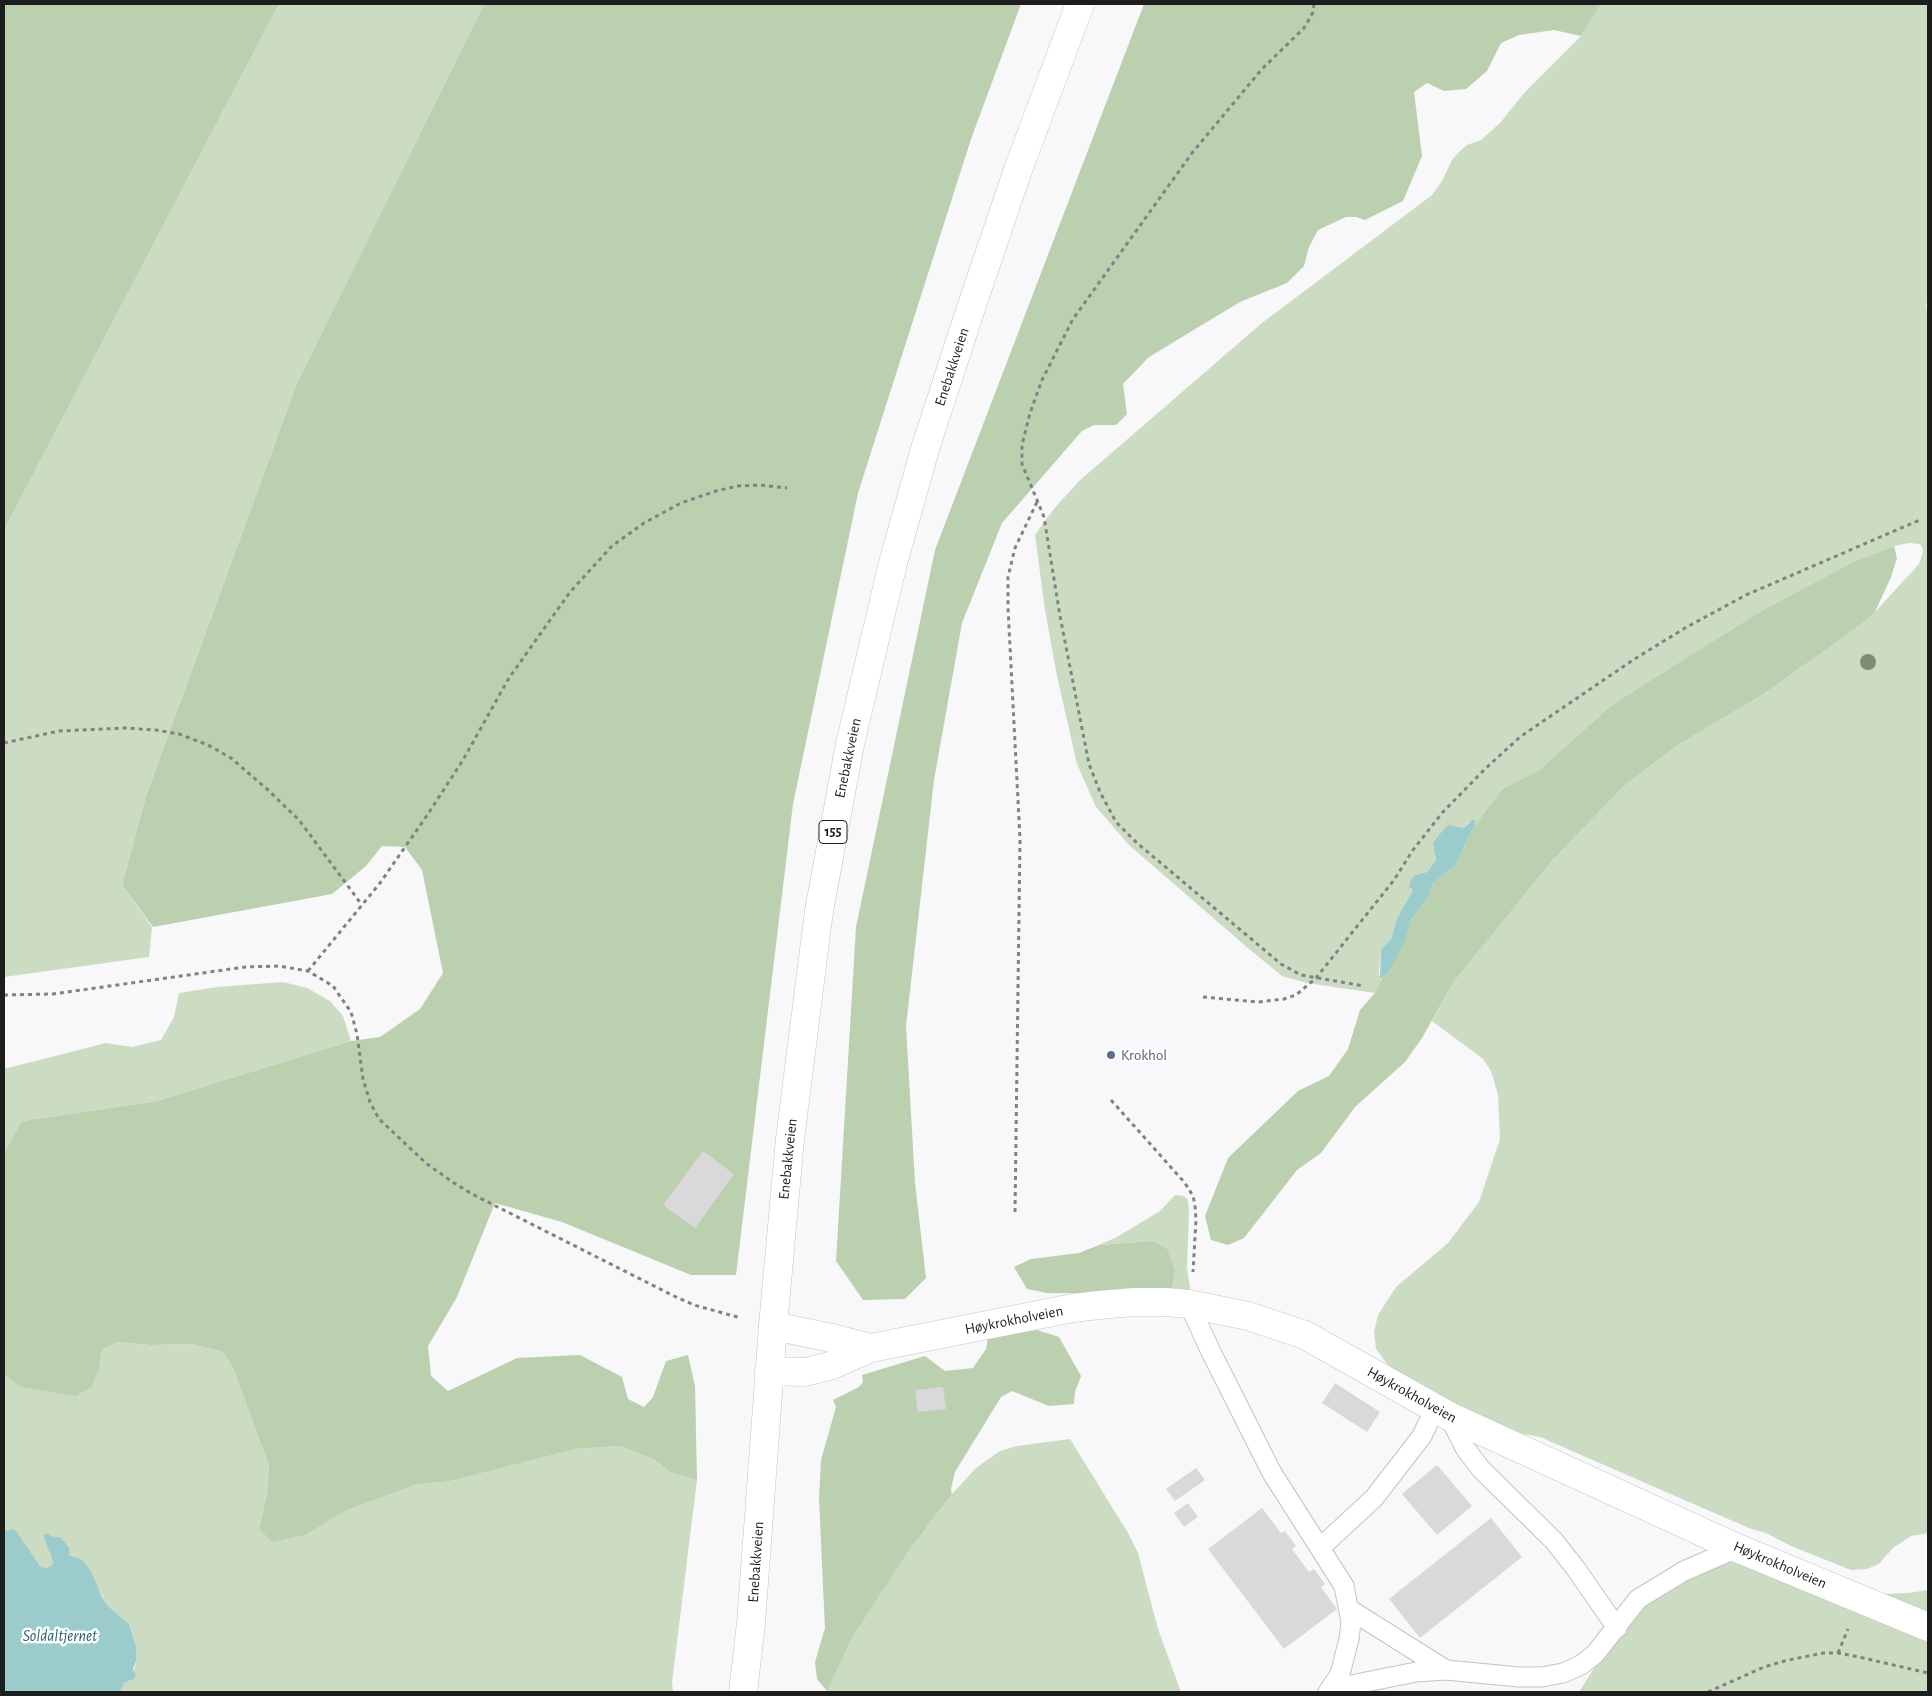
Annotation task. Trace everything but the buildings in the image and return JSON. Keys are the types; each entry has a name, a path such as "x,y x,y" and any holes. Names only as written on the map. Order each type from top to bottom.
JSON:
{"main road":[{"name":"Enebakkveien","path":"743,1692 751,1623 769,1371 790,1139 819,911 850,744 893,563 931,431 1016,176 1080,4"},
{"name":"Høykrokholveien","path":"769,1371 805,1372 830,1366 871,1348 1073,1308 1134,1302 1196,1305 1248,1316 1305,1334 1442,1412 1737,1548 1928,1626"},
{"name":"Høykrokholveien","path":"773,1326 871,1348"}],"lane":[{"path":"1196,1305 1211,1352 1272,1473 1293,1509 1344,1586 1350,1622 1347,1646 1340,1674 1330,1691"},
{"path":"1320,1548 1380,1491 1442,1412 1480,1468 1554,1541 1576,1568 1617,1628"},
{"path":"1330,1691 1416,1672 1446,1670 1519,1677 1563,1673 1581,1665 1595,1654 1638,1599 1684,1571 1737,1548"},
{"path":"1349,1609 1446,1670"}],"path":[{"path":"1314,4 1313,12 1304,28 1262,69 1192,153 1073,319 1042,380 1030,413 1022,445 1022,464 1044,517 1060,616 1089,764 1100,792 1116,822 1137,843 1281,964 1301,975 1364,986"},
{"path":"308,971 380,883 428,814 463,760 509,678 570,592 612,546 644,523 681,503 716,491 738,486 760,485 787,488"},
{"path":"1015,1212 1020,839 1008,577 1014,548 1038,501"},
{"path":"1203,997 1258,1002 1296,996 1316,978 1394,880 1413,850 1442,813 1486,768 1520,737 1633,660 1685,628 1746,595 1922,519"},
{"path":"4,743 58,731 125,728 179,734 208,745 231,758 299,820 362,905"},
{"path":"4,995 53,994 245,967 278,966 308,971 333,986 351,1012 357,1034 363,1079 370,1102 379,1119 427,1164 451,1182 472,1194 674,1296 717,1313 773,1326"},
{"path":"1111,1100 1185,1183 1193,1196 1196,1220 1192,1265 1196,1305"},
{"path":"1708,1692 1764,1667 1824,1653 1838,1653 1928,1673"}],"green space":[{"path":"4,4 279,4 4,530"},
{"path":"279,4 484,4 297,383 146,796 122,885 152,927 149,957 4,977 4,530"},
{"path":"484,4 1021,4 971,139 858,493 793,804 736,1275 691,1275 562,1222 495,1203 457,1297 428,1346 431,1376 448,1391 517,1358 580,1355 622,1377 628,1399 644,1407 653,1397 666,1361 688,1355 695,1386 697,1480 670,1472 655,1460 620,1446 576,1449 451,1481 415,1485 345,1511 306,1535 272,1542 259,1528 267,1494 269,1466 233,1368 223,1352 192,1344 150,1345 117,1342 102,1350 99,1368 92,1386 76,1396 21,1387 4,1375 4,1153 22,1121 157,1101 351,1041 380,1037 420,1009 443,973 422,870 405,847 382,846 366,866 332,894 153,927 122,885 146,796 297,383"},
{"path":"1144,4 1601,4 1581,36 1554,30 1519,35 1501,43 1487,71 1466,89 1444,91 1427,83 1414,92 1422,156 1403,201 1365,220 1356,217 1346,217 1318,230 1309,247 1304,266 1287,283 1240,302 1149,357 1123,384 1127,414 1116,425 1094,425 1082,431 1002,523 962,623 934,780 906,1026 915,1183 926,1278 905,1299 863,1300 836,1261 856,927 935,550"},
{"path":"1601,4 1928,4 1928,301 1926,304 1928,318 1928,1533 1911,1536 1893,1548 1879,1564 1867,1569 1851,1570 1791,1546 1766,1533 1751,1529 1540,1437 1507,1431 1393,1372 1376,1349 1374,1332 1378,1315 1396,1287 1448,1243 1479,1202 1500,1139 1498,1095 1491,1071 1483,1059 1432,1021 1453,983 1550,863 1622,788 1676,746 1762,695 1858,627 1875,612 1919,564 1923,552 1920,544 1909,543 1894,546 1853,562 1763,610 1613,704 1539,770 1502,789 1475,825 1475,820 1469,822 1464,828 1456,826 1434,840 1436,860 1427,872 1415,875 1411,888 1412,892 1397,918 1391,939 1381,949 1379,973 1380,977 1383,977 1375,993 1307,983 1282,976 1129,845 1096,807 1077,764 1057,676 1045,610 1035,535 1053,510 1079,481 1262,323 1432,195 1458,153 1467,145 1481,140 1500,123 1525,92 1581,36"},
{"path":"1894,546 1897,558 1891,577 1875,612 1858,627 1762,695 1676,746 1622,788 1550,863 1453,983 1422,1038 1405,1062 1355,1107 1321,1153 1297,1170 1244,1238 1228,1245 1211,1240 1205,1216 1228,1158 1298,1091 1329,1076 1348,1049 1360,1010 1375,993 1383,977 1389,972 1411,920 1429,896 1433,883 1457,864 1475,825 1502,789 1539,770 1613,704 1763,610 1853,562"},
{"path":"283,982 307,988 330,1001 343,1016 351,1041 157,1101 22,1121 4,1153 4,1069 106,1043 132,1047 161,1040 174,1017 179,993 217,987"},
{"path":"1175,1195 1184,1196 1188,1200 1187,1269 1191,1293 1172,1289 1175,1271 1167,1248 1153,1241 1099,1245 1117,1237 1160,1211"},
{"path":"1153,1241 1167,1248 1175,1270 1172,1289 1160,1294 1047,1293 1027,1289 1014,1267 1031,1259 1079,1253 1099,1245"},
{"path":"1037,1330 1059,1337 1081,1376 1075,1392 1074,1404 1049,1406 1012,1391 1001,1397 955,1472 951,1489 952,1494 908,1552 852,1638 827,1691 817,1679 815,1662 825,1628 819,1499 821,1460 836,1407 833,1400 859,1387 863,1382 862,1375 925,1356 945,1371 973,1368 986,1349 988,1338"},
{"path":"117,1342 150,1345 192,1344 223,1352 233,1368 269,1466 267,1494 259,1528 306,1535 345,1511 415,1485 451,1481 576,1449 620,1446 655,1460 670,1472 697,1480 672,1682 673,1692 120,1692 124,1683 132,1680 136,1661 136,1646 129,1624 108,1606 81,1559 69,1555 60,1537 51,1536 49,1553 53,1561 52,1565 46,1568 40,1566 12,1529 4,1531 4,1375 21,1387 99,1368 102,1350"},
{"path":"1070,1439 1128,1533 1138,1553 1158,1629 1181,1692 826,1692 852,1638 908,1552 952,1494 976,1468 1000,1451 1017,1446"},
{"path":"1729,1561 1781,1576 1928,1642 1928,1692 1579,1692 1605,1651 1642,1608 1657,1596 1679,1584"},
{"path":"1928,1590 1928,1614 1881,1594 1909,1593"}],"water":[{"path":"1472,820 1475,820 1475,825 1457,864 1433,883 1429,896 1411,920 1404,942 1389,972 1380,977 1381,949 1391,939 1397,918 1412,892 1412,889 1409,887 1411,880 1415,875 1427,872 1436,860 1433,842 1447,826 1464,828"},
{"name":"Soldaltjernet","path":"12,1529 16,1531 40,1566 46,1568 52,1565 53,1562 43,1535 48,1533 51,1536 60,1537 69,1548 69,1555 81,1559 91,1571 108,1606 129,1624 136,1646 136,1661 133,1669 136,1676 134,1679 124,1683 120,1692 4,1692 4,1531"}],"place":[{"name":"Krokhol","path":"1111,1055"}]}
